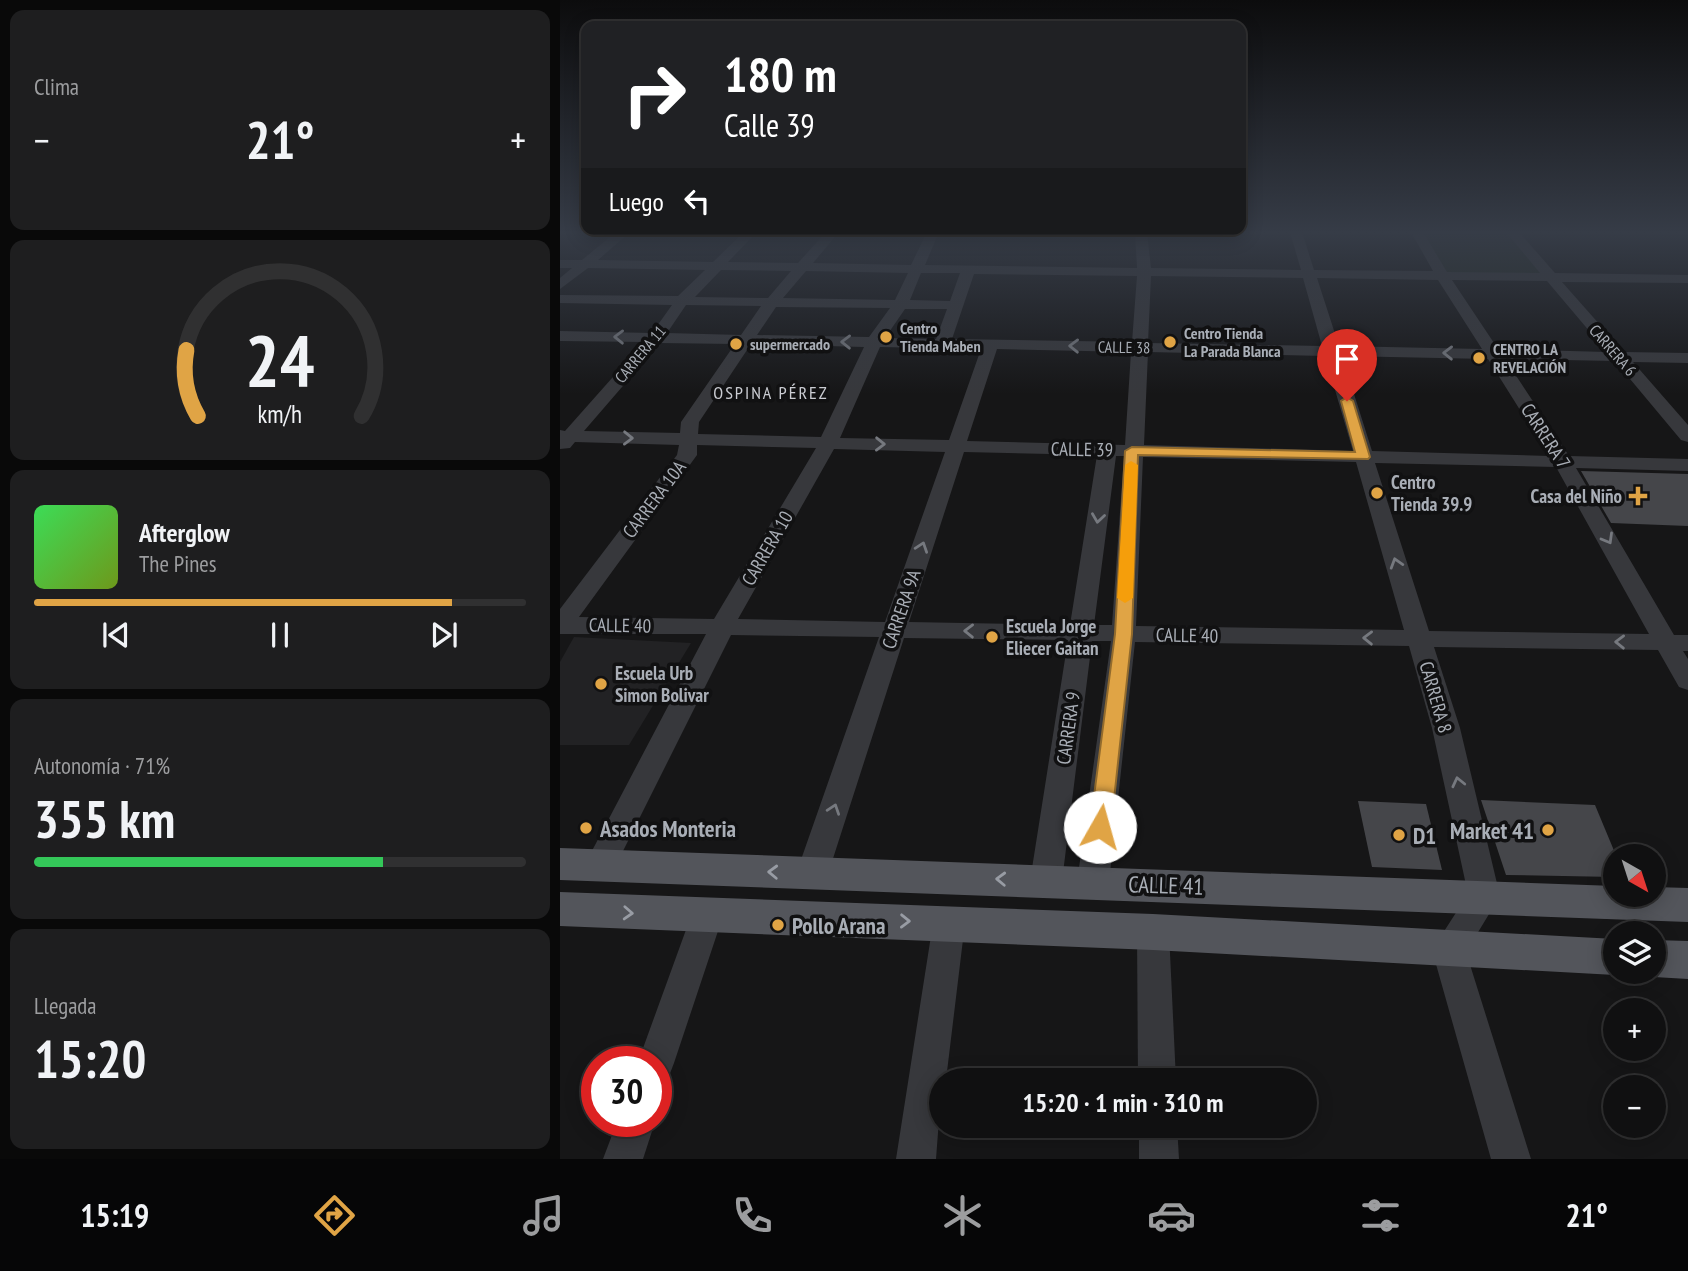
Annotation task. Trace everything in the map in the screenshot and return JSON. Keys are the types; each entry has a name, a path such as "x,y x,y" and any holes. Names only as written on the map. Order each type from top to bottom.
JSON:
{"main road":[{"name":"CALLE 41","path":"560,864 1688,905"},
{"path":"560,909 1153,932 1603,956"},
{"path":"1666,959 1688,960"}],"street":[{"name":"CARRERA 11","path":"563,440 656,338 682,301 698,286"},
{"name":"CARRERA 10A","path":"560,625 687,455 690,422 771,304 787,286"},
{"name":"CARRERA 10","path":"600,866 724,627 828,443 874,342 910,286"},
{"path":"942,344 962,286"},
{"name":"CARRERA 9","path":"1046,881 1082,633 1139,347 1143,286"},
{"name":"CARRERA 8","path":"1312,286 1446,728 1484,896"},
{"name":"CARRERA 7","path":"1449,286 1678,643 1688,681"},
{"name":"CARRERA 6","path":"1558,286 1688,436"},
{"path":"560,299 954,305"},
{"name":"CALLE 38","path":"560,336 1688,358"},
{"name":"CARRERA 9A","path":"812,874 990,345"},
{"name":"CALLE 39","path":"563,440 828,443 1688,465"},
{"name":"CARRERA 9","path":"1093,882 1124,634 1120,450"},
{"name":"CALLE 40","path":"560,625 1678,643"},
{"path":"1484,896 1449,950 1511,1159"},
{"path":"662,1046 707,916"},
{"path":"916,1159 949,923"},
{"path":"1153,932 1157,1068"},
{"path":"623,1159 631,1137"},
{"path":"1158,1138 1159,1159"}],"shaded area":[{"path":"574,637 691,643 629,745 560,745 560,662"}],"building":[{"name":"Casa del Niño","path":"1581,471 1688,474 1688,526 1611,523"},
{"name":"Market 41","path":"1481,800 1595,805 1611,844 1603,844 1603,877 1506,875"},
{"name":"D1","path":"1358,801 1426,804 1442,870 1372,867"}],"slow traffic":[{"path":"1125,598 1131,465"}],"place":[{"name":"Centro Tienda Maben","path":"886,337"},
{"name":"Centro Tienda La Parada Blanca","path":"1170,342"},
{"name":"supermercado","path":"736,344"},
{"name":"CENTRO LA REVELACIÓN","path":"1479,358"},
{"name":"Centro Tienda 39.9","path":"1377,493"},
{"name":"Casa del Niño","path":"1638,496"},
{"name":"Escuela Jorge Eliecer Gaitan","path":"992,637"},
{"name":"Escuela Urb Simon Bolivar","path":"601,684"},
{"name":"Asados Monteria","path":"586,828"},
{"name":"Market 41","path":"1548,830"},
{"name":"D1","path":"1399,835"},
{"name":"Pollo Arana","path":"778,925"}],"district":[{"name":"OSPINA PÉREZ","path":"771,392"}],"route":[{"path":"1100,827 1124,634 1132,451 1363,457 1347,401"}]}
